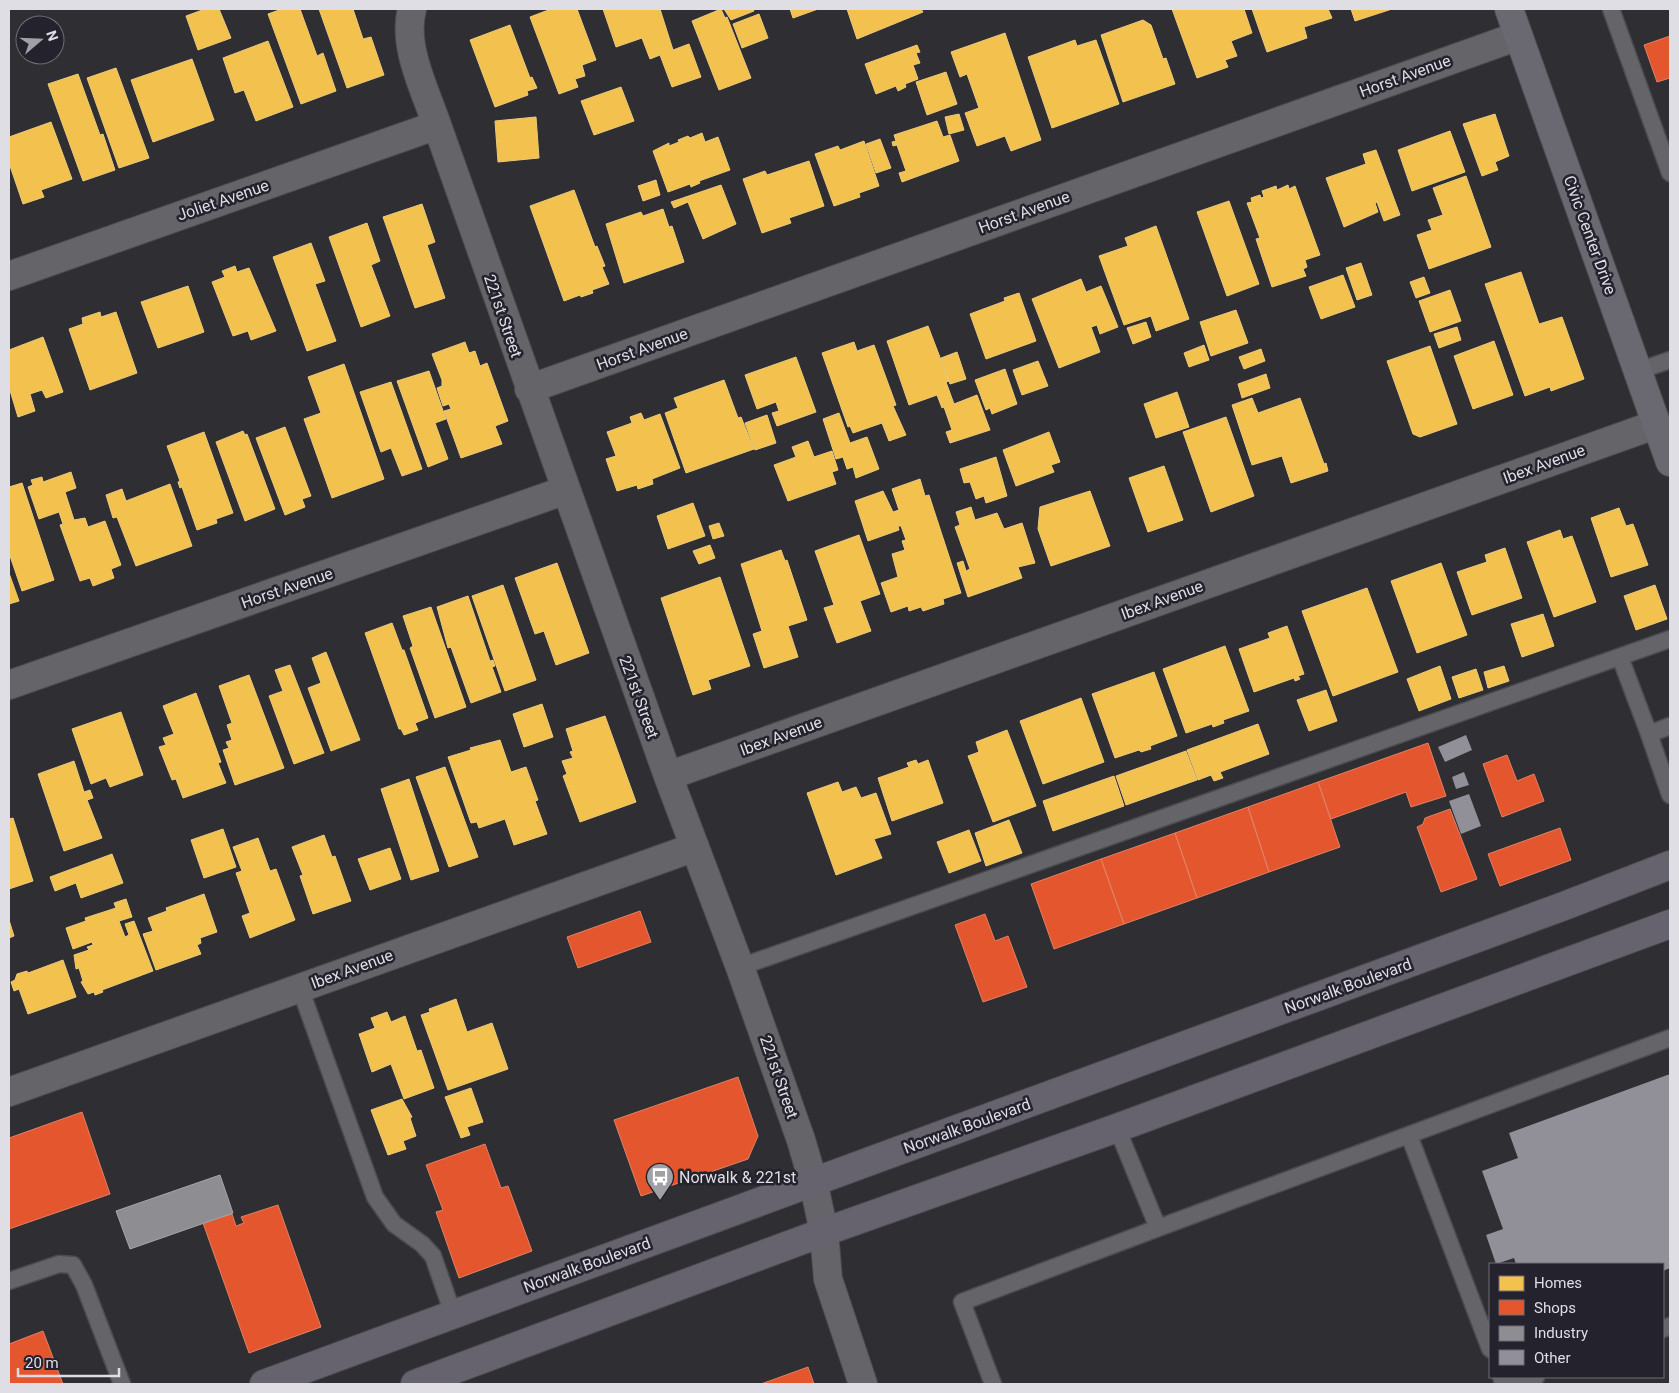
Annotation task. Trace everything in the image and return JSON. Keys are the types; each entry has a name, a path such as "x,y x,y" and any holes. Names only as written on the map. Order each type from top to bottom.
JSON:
{"main road":[{"name":"Norwalk Boulevard","path":"264,1384 1434,954 1670,865"},
{"path":"418,1384 824,1232 1117,1128 1670,924"}],"street":[{"name":"Civic Center Drive","path":"1508,9 1670,462"},
{"name":"221st Street","path":"412,10 410,34 415,61 529,389 668,776 740,967 814,1181 824,1232 828,1279 864,1384"},
{"name":"Horst Avenue","path":"529,389 1518,36"},
{"name":"Joliet Avenue","path":"9,276 437,124"},
{"name":"Ibex Avenue","path":"668,776 1657,424"},
{"name":"Horst Avenue","path":"9,685 566,490"},
{"name":"Ibex Avenue","path":"9,1092 695,847"}],"lane":[{"path":"1611,9 1670,173"},
{"path":"1638,371 1670,360"},
{"path":"740,967 1670,639"},
{"path":"1620,657 1670,794"},
{"path":"1648,734 1670,726"},
{"path":"300,988 375,1197 383,1212 394,1224 422,1244 434,1256 453,1314"},
{"path":"993,1384 962,1302 1670,1038"},
{"path":"1117,1128 1158,1228"},
{"path":"1409,1135 1489,1345"},
{"path":"9,1281 59,1264 73,1265 84,1285 122,1384"},
{"path":"1515,1384 1533,1378"}],"building: Homes":[{"path":"205,9 219,9 231,38 198,50 186,16"},
{"path":"282,9 300,9 317,56 323,53 336,91 301,104 268,14"},
{"path":"319,9 353,9 363,39 371,37 384,75 347,88"},
{"path":"551,9 577,9 596,60 582,65 585,76 575,79 578,87 559,94 530,17"},
{"path":"603,9 660,9 673,50 689,44 701,77 672,87 660,55 650,59 642,38 616,47"},
{"path":"721,9 725,18 727,17 751,78 719,90 692,21"},
{"path":"724,9 753,9 754,11 731,20"},
{"path":"790,9 818,9 793,18"},
{"path":"847,9 921,9 923,12 857,39"},
{"path":"1172,9 1244,9 1252,33 1231,41 1237,56 1225,60 1228,67 1197,78"},
{"path":"1252,9 1328,9 1332,18 1304,27 1307,38 1267,52"},
{"path":"1351,9 1392,9 1355,21"},
{"path":"759,14 768,38 742,48 733,24"},
{"path":"1143,20 1151,25 1163,59 1166,58 1175,84 1123,102 1101,35"},
{"path":"510,25 530,78 532,77 537,88 527,91 528,95 495,107 470,40"},
{"path":"1005,33 1041,140 1011,151 1005,136 977,146 965,113 979,108 967,74 960,77 951,52"},
{"path":"1075,40 1077,46 1096,40 1119,104 1052,128 1028,57"},
{"path":"268,41 293,107 256,121 244,90 235,93 223,58"},
{"path":"917,45 920,52 916,53 920,63 913,65 918,79 905,84 906,87 898,91 896,86 876,94 865,64"},
{"path":"192,59 214,120 153,142 131,80"},
{"path":"116,68 149,158 119,168 87,78"},
{"path":"946,72 957,104 927,115 916,82"},
{"path":"78,74 100,135 103,134 115,170 83,181 48,84"},
{"path":"621,87 634,121 594,135 581,101"},
{"path":"959,114 964,130 949,134 945,117"},
{"path":"1495,114 1509,156 1495,162 1498,170 1482,176 1463,124"},
{"path":"536,117 539,158 498,162 495,121"},
{"path":"937,121 943,137 950,135 959,161 902,182 899,173 906,171 897,145 893,146 892,142 896,141 894,135"},
{"path":"51,122 72,179 41,190 44,197 23,204 9,163 9,137"},
{"path":"1450,131 1465,172 1412,191 1398,150"},
{"path":"702,133 705,142 718,137 730,170 699,181 700,183 691,187 690,184 668,192 653,151 669,143 669,146 679,142 678,140 688,136 690,138"},
{"path":"880,139 891,168 876,173 866,144"},
{"path":"864,141 879,186 859,193 860,197 834,206 815,154 838,146 840,150"},
{"path":"1376,150 1400,215 1384,221 1377,202 1375,203 1378,212 1344,227 1326,178 1366,164 1363,154"},
{"path":"809,161 824,206 789,218 791,223 762,233 743,179 765,171 767,175"},
{"path":"1466,176 1491,247 1429,269 1417,235 1432,230 1428,220 1443,215 1433,188"},
{"path":"656,180 660,195 643,201 638,186"},
{"path":"721,185 736,224 703,239 688,202 674,208 671,202"},
{"path":"1288,185 1289,189 1295,186 1320,255 1305,260 1307,267 1303,269 1306,276 1272,287 1256,239 1260,238 1247,203 1252,202 1251,198 1260,195 1261,198 1264,197 1262,191 1276,186 1277,190"},
{"path":"574,190 595,247 597,246 605,266 602,267 609,284 592,290 593,293 581,297 580,295 564,301 530,206"},
{"path":"1229,201 1259,284 1227,296 1197,212"},
{"path":"422,204 435,242 427,245 445,298 415,308 383,217"},
{"path":"663,209 669,227 672,226 684,262 624,283 606,224 641,212 643,216"},
{"path":"367,223 380,261 371,265 390,316 361,327 329,237"},
{"path":"1156,226 1189,319 1156,331 1151,316 1124,325 1099,256 1128,246 1125,238"},
{"path":"311,243 325,281 315,284 336,341 307,351 273,257"},
{"path":"1361,263 1372,295 1357,300 1346,268"},
{"path":"235,266 237,272 249,268 276,331 251,340 248,331 233,336 212,282 225,277 222,271"},
{"path":"1521,272 1539,324 1562,317 1584,379 1551,391 1550,387 1525,396 1485,284"},
{"path":"1343,275 1355,307 1321,319 1309,287"},
{"path":"1424,277 1430,293 1416,298 1410,282"},
{"path":"1081,279 1086,292 1101,286 1118,327 1100,334 1097,325 1091,327 1100,352 1059,368 1032,299"},
{"path":"188,286 204,332 158,348 141,302"},
{"path":"1450,290 1461,321 1430,332 1419,301"},
{"path":"1019,293 1036,341 986,359 970,314 1005,301 1004,298"},
{"path":"1236,310 1248,343 1211,356 1200,322"},
{"path":"100,312 101,317 116,312 137,373 90,390 69,329 83,324 82,318"},
{"path":"1146,322 1151,337 1133,344 1127,328"},
{"path":"928,326 949,381 946,382 954,404 977,395 990,430 950,443 946,432 952,430 944,407 942,408 937,395 909,405 887,341"},
{"path":"1457,327 1461,340 1439,348 1434,334"},
{"path":"43,337 63,392 46,398 42,390 30,394 35,411 18,417 9,387 9,350"},
{"path":"1494,341 1513,395 1473,409 1454,356"},
{"path":"465,342 469,353 475,351 480,366 487,363 508,421 495,426 502,444 461,458 444,411 451,409 449,404 443,406 437,388 442,386 442,380 432,354"},
{"path":"854,342 857,351 874,345 896,405 893,406 906,435 889,441 882,423 853,433 850,426 848,427 822,353"},
{"path":"1204,345 1209,360 1189,367 1184,353"},
{"path":"1430,346 1457,424 1420,437 1413,434 1387,361"},
{"path":"1261,349 1265,361 1244,369 1239,357"},
{"path":"957,352 966,379 950,384 941,358"},
{"path":"796,357 816,412 777,426 772,413 779,411 776,402 757,409 745,375"},
{"path":"1038,361 1048,386 1022,395 1013,370"},
{"path":"344,364 384,479 332,498 304,419 321,413 308,377"},
{"path":"1005,369 1017,404 992,414 990,408 986,410 975,380"},
{"path":"429,371 446,419 435,423 448,459 428,467 397,381"},
{"path":"1266,374 1270,388 1242,398 1238,384"},
{"path":"724,380 738,418 741,417 754,449 686,473 665,413 678,408 674,398"},
{"path":"391,382 422,469 402,476 391,448 381,452 360,392"},
{"path":"1177,392 1189,427 1156,438 1144,404"},
{"path":"1252,398 1258,413 1300,398 1328,471 1291,483 1282,456 1252,465 1232,405"},
{"path":"641,413 644,420 660,414 680,468 652,479 653,484 638,489 637,485 617,491 606,459 616,456 607,432 632,423 630,417"},
{"path":"839,413 850,443 867,437 879,469 856,478 853,467 847,469 843,457 836,459 823,419"},
{"path":"767,415 776,443 755,450 745,423"},
{"path":"1226,417 1254,496 1211,512 1183,432"},
{"path":"285,427 311,496 302,499 305,507 285,515 256,438"},
{"path":"243,431 245,435 247,434 275,509 245,521 216,442"},
{"path":"204,432 233,513 216,519 217,523 197,530 182,487 180,488 178,482 180,481 167,446"},
{"path":"1049,432 1060,462 1051,465 1054,472 1016,486 1003,450"},
{"path":"808,441 814,457 832,451 838,470 832,472 836,484 788,501 774,465 796,457 792,447"},
{"path":"996,457 1007,496 986,503 984,496 976,499 970,482 964,483 960,469"},
{"path":"1164,466 1183,520 1148,532 1129,478"},
{"path":"71,472 76,488 65,492 74,520 85,518 88,527 105,521 121,565 111,569 114,578 93,586 90,578 80,581 60,525 63,524 59,512 39,519 28,487 33,485 31,480 42,477 43,482"},
{"path":"920,479 925,496 929,495 961,593 943,599 944,604 923,611 921,607 909,611 908,606 891,612 881,583 898,577 892,554 905,550 902,541 906,540 901,526 898,526 899,530 868,541 855,501 883,491 893,512 899,510 892,489"},
{"path":"22,483 54,580 22,591 9,553 9,487"},
{"path":"170,484 192,546 136,566 117,517 113,518 106,495 122,489 126,501"},
{"path":"1090,491 1110,546 1051,566 1038,529 1040,507"},
{"path":"693,503 705,536 668,549 657,516"},
{"path":"971,507 975,520 997,513 1004,529 1022,523 1035,563 1018,567 1022,578 968,597 957,563 963,561 966,571 970,569 955,527 960,525 956,512"},
{"path":"1619,508 1626,526 1633,524 1648,565 1611,577 1591,518"},
{"path":"719,523 724,536 713,539 709,526"},
{"path":"1560,530 1563,539 1572,536 1596,602 1554,617 1527,542"},
{"path":"859,535 880,594 860,601 871,631 837,643 824,608 834,605 815,551"},
{"path":"710,545 715,558 699,564 693,551"},
{"path":"1505,548 1522,598 1472,615 1457,572 1487,562 1485,555"},
{"path":"781,550 785,561 787,560 807,620 788,626 798,657 764,668 753,634 762,631 741,564"},
{"path":"557,563 589,653 556,665 544,631 535,634 515,578"},
{"path":"1441,563 1467,635 1417,653 1391,581"},
{"path":"9,573 19,601 9,604"},
{"path":"720,577 750,666 708,680 711,689 693,695 661,598"},
{"path":"503,585 536,680 505,691 472,596"},
{"path":"1655,585 1667,619 1636,630 1624,596"},
{"path":"1367,588 1398,672 1333,696 1302,611"},
{"path":"468,596 490,661 493,660 495,666 492,667 501,692 471,703 451,647 448,648 437,607"},
{"path":"431,607 466,707 435,718 410,648 413,646 403,616"},
{"path":"1543,614 1554,646 1522,657 1511,624"},
{"path":"392,623 402,650 404,650 428,718 415,723 418,730 404,735 401,729 399,729 365,633"},
{"path":"1287,626 1304,674 1298,676 1300,679 1295,681 1294,678 1254,692 1239,649 1270,638 1268,633"},
{"path":"1225,646 1249,711 1223,720 1224,723 1213,727 1212,724 1186,733 1163,669"},
{"path":"326,652 360,740 331,751 308,688 321,683 312,658"},
{"path":"290,665 324,753 294,764 269,696 283,691 275,670"},
{"path":"1440,666 1451,699 1419,711 1407,679"},
{"path":"1504,666 1509,681 1488,688 1484,672"},
{"path":"1476,669 1483,690 1459,698 1452,677"},
{"path":"1154,672 1177,736 1150,746 1151,749 1141,752 1139,750 1115,758 1092,694"},
{"path":"249,675 284,768 235,785 223,750 229,748 226,742 232,740 227,725 232,723 219,686"},
{"path":"1326,690 1337,721 1309,731 1297,700"},
{"path":"196,693 221,762 218,763 226,783 183,798 176,779 172,780 159,747 166,745 163,738 174,734 163,706"},
{"path":"1081,698 1104,762 1043,784 1020,721"},
{"path":"542,704 553,737 524,747 513,714"},
{"path":"121,712 143,775 110,787 106,778 91,784 72,729"},
{"path":"605,716 636,802 580,822 563,776 567,774 562,761 573,758 570,752 573,751 566,729"},
{"path":"1258,724 1269,754 1220,772 1223,778 1214,781 1211,775 1198,780 1187,750"},
{"path":"1007,730 1036,806 993,822 968,756 979,752 976,742"},
{"path":"500,740 511,772 526,767 538,800 535,801 547,834 514,845 505,819 479,828 477,822 471,823 448,757 471,750 470,748"},
{"path":"1186,751 1197,780 1126,805 1116,776"},
{"path":"916,760 918,764 928,760 943,803 892,821 878,778 909,767 907,763"},
{"path":"74,761 84,792 90,790 93,798 87,800 102,838 64,851 38,774"},
{"path":"445,767 478,857 449,867 416,777"},
{"path":"1114,776 1124,806 1053,831 1043,801"},
{"path":"409,779 439,871 411,880 381,789"},
{"path":"838,782 842,792 856,787 861,798 876,793 891,834 874,839 882,858 836,875 807,793"},
{"path":"13,818 33,881 9,889 9,819"},
{"path":"1009,820 1022,853 986,866 975,833"},
{"path":"223,829 236,867 204,878 191,840"},
{"path":"969,830 981,861 949,873 937,842"},
{"path":"324,835 332,857 335,856 351,901 313,914 300,876 303,875 292,847"},
{"path":"258,838 270,871 276,869 295,920 250,938 242,916 250,913 236,873 242,871 233,847"},
{"path":"390,848 401,879 370,890 358,859"},
{"path":"112,854 123,883 81,898 76,883 55,891 50,877"},
{"path":"204,894 217,932 200,938 201,943 197,945 201,954 156,970 143,934 153,931 148,918 167,911 166,908"},
{"path":"126,899 132,917 119,921 125,937 129,935 125,924 134,921 153,971 102,990 103,992 95,995 94,992 88,994 81,982 83,981 79,968 76,969 74,955 89,950 87,947 93,945 92,942 73,949 66,928 86,921 85,918 116,908 114,903"},
{"path":"9,920 14,936 9,938"},
{"path":"63,960 76,997 28,1014 19,989 14,991 11,982 15,980 17,974 27,971 28,973"},
{"path":"456,999 467,1032 492,1023 508,1069 448,1090 421,1015 430,1012 429,1009"},
{"path":"387,1012 391,1022 405,1016 417,1051 421,1050 434,1088 404,1099 391,1064 372,1072 359,1034 375,1028 371,1018"},
{"path":"471,1088 483,1122 467,1127 470,1135 461,1138 445,1097"},
{"path":"402,1099 412,1117 410,1118 416,1136 403,1141 406,1149 388,1155 371,1110"}],"building: Shops":[{"path":"1670,36 1670,78 1657,82 1644,45"},
{"path":"1428,743 1446,796 1411,807 1406,792 1331,819 1318,782"},
{"path":"1507,755 1517,781 1534,774 1544,801 1502,817 1483,764"},
{"path":"1318,782 1340,847 1269,872 1248,807"},
{"path":"1248,807 1269,872 1197,898 1175,833"},
{"path":"1450,809 1477,879 1441,892 1417,827 1423,824 1425,818"},
{"path":"1560,828 1571,860 1500,886 1488,854"},
{"path":"1175,833 1197,898 1124,924 1101,859"},
{"path":"1101,859 1124,924 1054,949 1031,884"},
{"path":"640,911 651,942 578,968 567,937"},
{"path":"985,914 995,941 1008,936 1027,987 983,1002 955,925"},
{"path":"738,1077 758,1136 748,1159 641,1196 614,1120"},
{"path":"82,1112 110,1194 9,1229 9,1138"},
{"path":"485,1144 501,1188 508,1186 532,1251 459,1278 436,1212 443,1210 426,1165"},
{"path":"278,1205 321,1327 249,1353 203,1223 232,1214 236,1226 244,1223 241,1217"},
{"path":"43,1331 63,1384 9,1384 9,1344"},
{"path":"808,1367 814,1384 761,1384"}],"building: Industry":[{"path":"220,1175 233,1213 130,1249 116,1211"}],"building: Other":[{"path":"1466,735 1472,750 1445,762 1438,747"},
{"path":"1464,772 1469,785 1456,789 1452,777"},
{"path":"1469,794 1481,826 1461,834 1449,801"},
{"path":"1670,1074 1670,1268 1664,1271 1664,1263 1516,1263 1514,1258 1496,1263 1486,1235 1503,1229 1482,1171 1518,1158 1509,1133"}],"place":[{"name":"Norwalk & 221st","path":"660,1201"}]}
